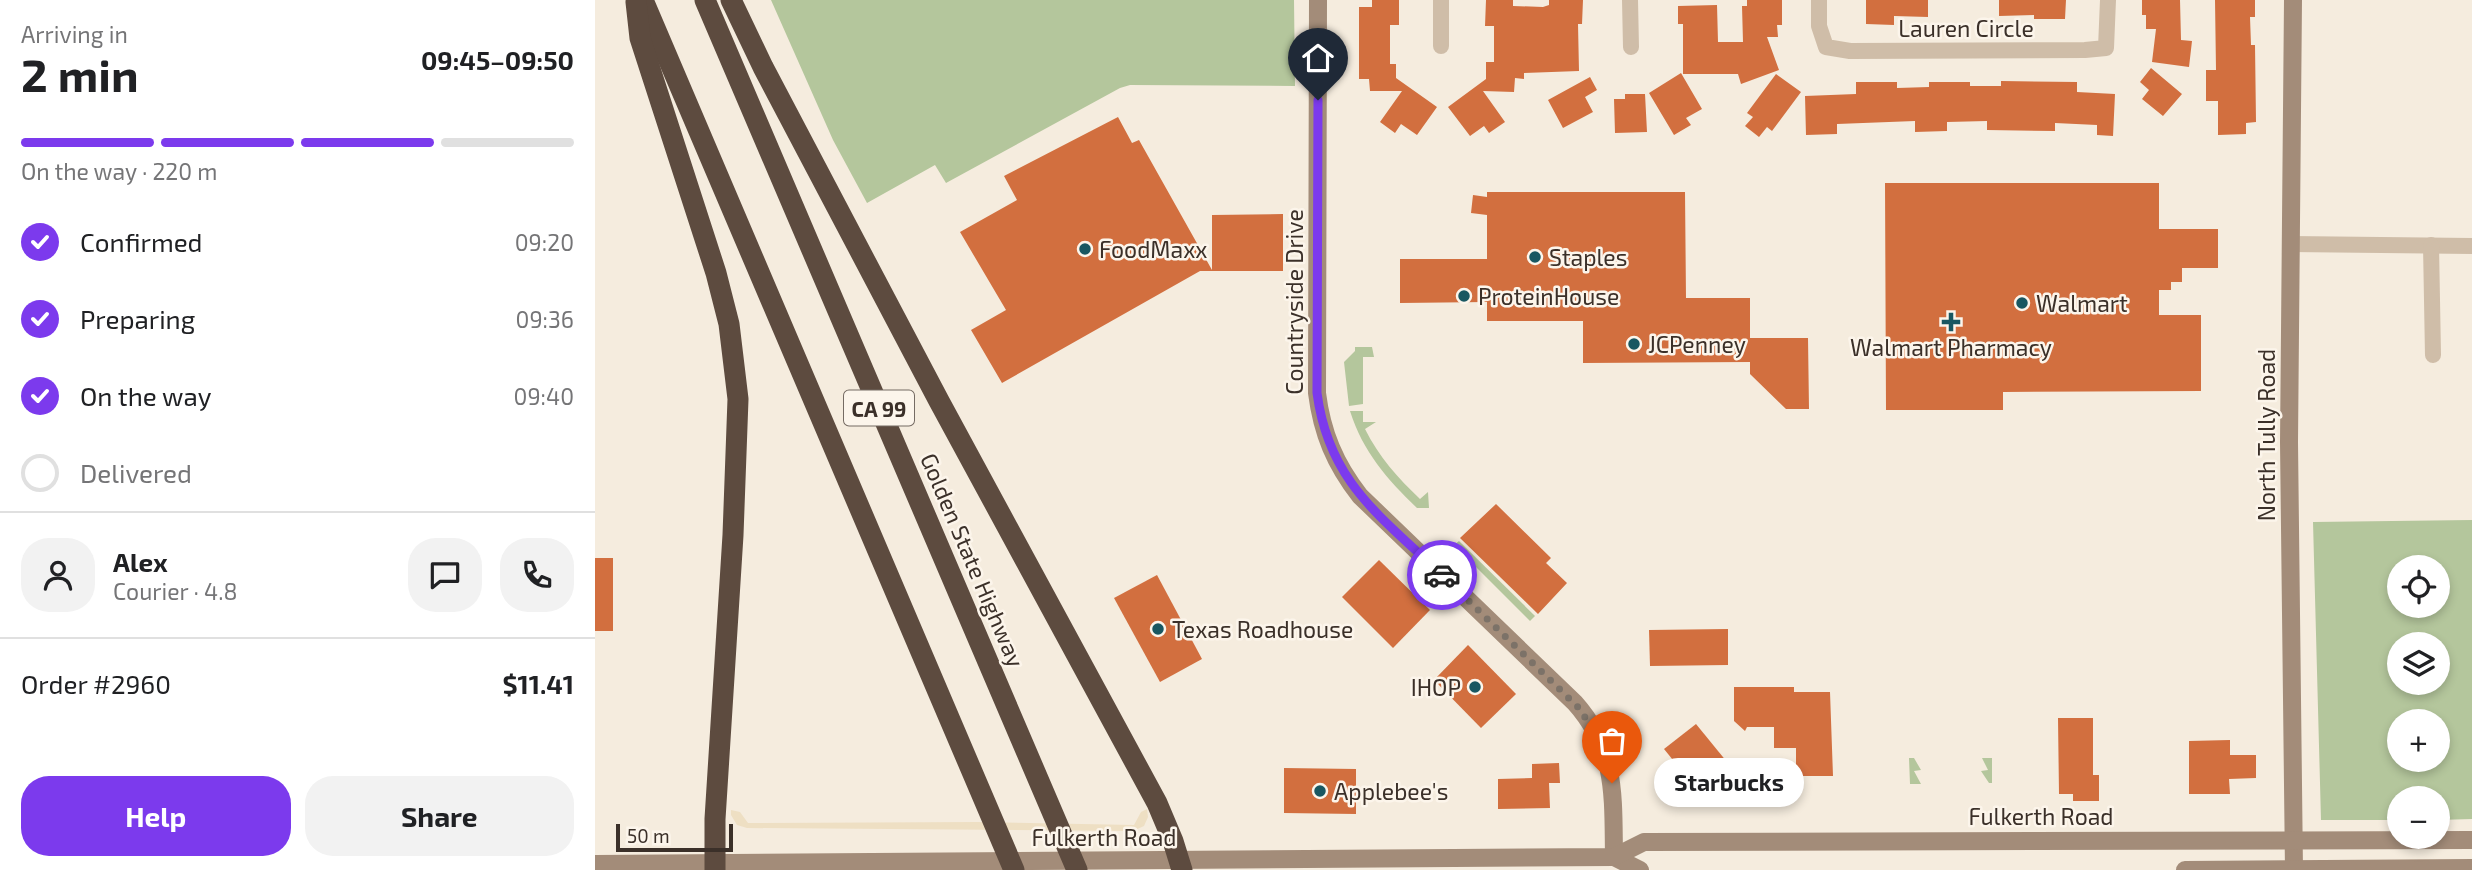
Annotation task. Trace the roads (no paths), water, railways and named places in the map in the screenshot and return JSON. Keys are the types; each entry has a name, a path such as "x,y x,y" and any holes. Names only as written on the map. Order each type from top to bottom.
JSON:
{"highway":[{"path":"636,0 640,38 716,273 735,360 739,399 715,819 715,867"},
{"name":"CA 99","path":"643,0 1014,870"},
{"name":"Golden State Highway","path":"705,0 1077,870"},
{"path":"731,0 763,67 907,342 1157,803 1169,829 1180,866"}],"street":[{"name":"Countryside Drive","path":"1318,0 1317,393 1325,434 1345,477 1360,496 1575,703 1590,722 1611,770 1614,863"},
{"path":"1441,0 1441,46"},
{"path":"1630,0 1631,47"},
{"name":"Lauren Circle","path":"1819,0 1819,26 1826,47 1850,51 2106,48 2108,0"},
{"name":"North Tully Road","path":"2293,0 2289,442 2294,870"},
{"path":"2290,244 2472,246"},
{"path":"2431,246 2433,355"},
{"name":"Fulkerth Road","path":"1614,863 1644,842 2472,840"},
{"name":"Fulkerth Road","path":"595,864 715,867 1614,863 1640,870"},
{"path":"2185,870 2472,868"}],"place":[{"name":"FoodMaxx","path":"1085,249"},
{"name":"Staples","path":"1535,257"},
{"name":"ProteinHouse","path":"1464,296"},
{"name":"Walmart","path":"2022,303"},
{"name":"Walmart Pharmacy","path":"1951,322"},
{"name":"JCPenney","path":"1634,344"},
{"name":"Texas Roadhouse","path":"1158,629"},
{"name":"IHOP","path":"1475,687"},
{"name":"Starbucks","path":"1612,783"},
{"name":"Applebee's","path":"1320,791"}]}
